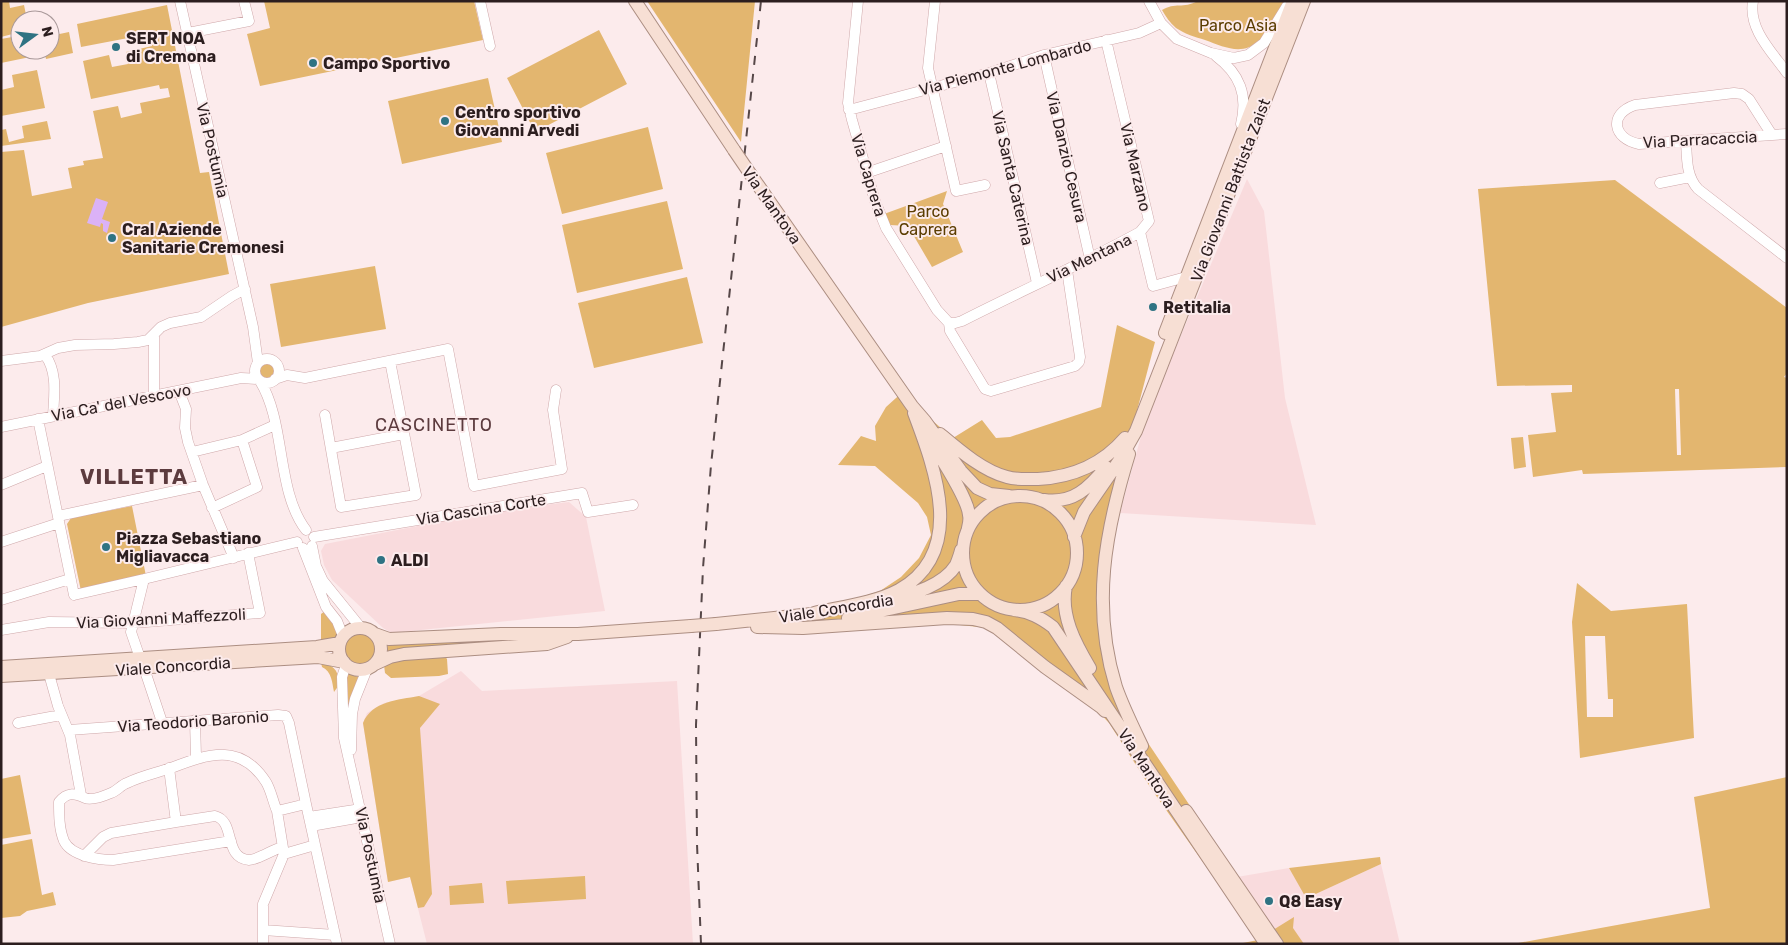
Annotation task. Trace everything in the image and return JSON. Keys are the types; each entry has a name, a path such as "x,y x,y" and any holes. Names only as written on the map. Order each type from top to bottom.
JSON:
{"main road":[{"name":"Via Mantova","path":"635,1 751,175 917,414"},
{"name":"Via Giovanni Battista Zaist","path":"1044,500 1064,501 1081,492 1108,466 1124,438 1292,1"},
{"name":"Via Giovanni Battista Zaist","path":"1074,537 1084,512 1119,461 1136,431 1304,1"},
{"path":"917,414 979,463 999,474 1016,479 1045,478 1081,471 1110,454 1124,438"},
{"path":"917,414 961,471 977,488 990,494 1027,496 1044,500 1063,516 1074,537 1076,559 1066,586 1053,598 1038,607 1014,610 996,605 980,594 972,584 966,572 963,558 963,545 968,528 969,515 967,507 917,414"},
{"path":"814,613 888,595 901,589 928,563 941,530 941,510 935,476 917,414"},
{"path":"1136,431 1110,522 1104,565 1103,609 1104,628 1112,671 1138,746"},
{"path":"968,528 985,507 1009,496"},
{"name":"Viale Concordia","path":"1,676 49,674 142,663 317,647 342,639 348,632 361,628 389,639 501,634 578,634 716,624 849,609 878,603 918,591 942,579 956,564 963,545"},
{"name":"Via Mantova","path":"1066,586 1063,599 1064,611 1080,650 1138,746 1266,944"},
{"name":"Viale Concordia","path":"716,624 757,627 843,619 959,594 980,594"},
{"name":"Via Mantova","path":"1014,610 1030,612 1043,619 1052,627 1277,944"},
{"path":"757,627 803,628 960,617 986,622 997,628 1045,667 1101,707 1138,746"},
{"path":"371,667 381,652 379,639 375,634"},
{"name":"Viale Concordia","path":"1,667 318,657 345,664 356,670 371,667 390,657 404,654 547,644 578,634"},
{"path":"342,639 340,653 345,664"}],"street":[{"name":"Via Postumia","path":"180,1 253,327 257,365 255,374 270,398 297,516 324,602 337,621 342,639"},
{"path":"188,33 249,21 244,1"},
{"path":"480,1 490,46"},
{"name":"Via Caprera","path":"858,1 848,103 879,214 892,240 937,310 949,323 950,331 985,389 991,392 1075,366 1079,362 1080,357 1067,270"},
{"path":"935,1 928,60 932,88 956,191 985,184"},
{"path":"1149,1 1160,23 1177,39 1211,53 1234,58 1248,55 1264,43 1292,1"},
{"path":"1753,1 1752,14 1756,29 1787,73"},
{"name":"Via Piemonte Lombardo","path":"849,110 989,73 1044,55 1139,33 1160,23"},
{"name":"Via Marzano","path":"1106,40 1148,221 1140,232 1153,286 1186,277"},
{"path":"1211,53 1228,64 1237,76 1241,86 1244,103 1236,147"},
{"name":"Via Danzio Cesura","path":"1044,55 1090,259"},
{"name":"Via Santa Caterina","path":"989,73 1037,283"},
{"name":"Via Parracaccia","path":"1772,135 1749,99 1742,94 1635,105 1626,108 1620,115 1617,124 1619,133 1625,140 1639,144 1787,134"},
{"path":"1686,141 1688,170 1698,189 1787,258"},
{"path":"866,172 946,146"},
{"path":"1660,183 1690,177"},
{"name":"Via Mentana","path":"1037,283 1090,259 1140,232"},
{"path":"949,323 962,321 1037,283"},
{"path":"1,361 40,356 58,348 75,345 148,340 161,327 170,323 201,317 245,289"},
{"name":"Via Postumia","path":"253,327 262,348 274,363"},
{"path":"154,334 154,396"},
{"path":"259,380 266,383 287,375 305,378 448,349 474,486 562,469 553,410 556,390"},
{"path":"45,354 53,371 53,416"},
{"path":"257,365 264,360 274,363 287,375"},
{"path":"325,414 341,508 416,495 390,361"},
{"path":"270,398 274,380 278,373 274,363"},
{"name":"Via Ca' del Vescovo","path":"241,378 257,365"},
{"name":"Via Ca' del Vescovo","path":"1,427 241,378 259,380"},
{"path":"179,391 186,409 185,428 192,452 212,508 234,558"},
{"path":"38,419 74,595 305,540"},
{"path":"192,452 242,440 275,425"},
{"path":"331,448 404,434"},
{"path":"212,508 257,487 242,440"},
{"path":"1,485 47,466"},
{"path":"1,542 58,520 203,485"},
{"name":"Via Cascina Corte","path":"305,540 582,493 588,512 633,505"},
{"name":"Via Postumia","path":"305,540 323,581 361,628"},
{"name":"Via Giovanni Maffezzoli","path":"1,630 49,622 132,623 260,613 248,554"},
{"path":"1,600 70,579"},
{"path":"144,579 131,632 162,722"},
{"name":"Via Postumia","path":"345,664 342,677 344,738 390,944"},
{"name":"Via Postumia","path":"351,766 352,714 355,700 371,667"},
{"path":"49,674 62,715 69,730 81,795"},
{"path":"18,723 62,715"},
{"name":"Via Teodorio Baronio","path":"69,730 162,722 286,716 306,804"},
{"path":"195,720 196,758"},
{"path":"231,841 113,860 97,860 79,854 65,843 60,825 59,802 65,795 98,798 113,793 125,784 196,758 224,753 247,762 266,782 277,811 283,851 264,904 263,944"},
{"path":"169,768 176,822"},
{"path":"263,930 336,939 306,804 277,811"},
{"path":"310,821 361,813"},
{"path":"84,856 103,837 111,833 209,817 220,817 225,822 234,851 241,858 256,859 271,850 283,851 315,845"}],"shaded area":[{"path":"1247,179 1264,211 1285,398 1316,525 1120,513 1146,418"},
{"path":"96,198 108,202 102,219 110,222 107,233 103,231 103,224 101,223 100,227 87,223"},
{"path":"569,502 586,517 605,611 392,633 383,628 332,580 324,565 321,551 325,544 495,511"},
{"path":"461,671 482,691 677,681 693,944 427,944 410,877 388,882 363,723 367,713 384,703 419,696"},
{"path":"1381,864 1400,944 1283,944 1237,877 1289,868 1307,898"}],"green space":[{"path":"1,1 9,1 10,8 24,5 25,10 10,10 10,35 1,37"},
{"name":"Campo Sportivo","path":"264,1 474,1 483,40 260,86 247,34 270,28"},
{"path":"647,1 755,1 741,142"},
{"name":"Parco Asia","path":"1198,1 1284,1 1267,32 1259,41 1253,46 1233,49 1183,32 1172,24 1162,10 1171,6 1188,5"},
{"name":"Cral Aziende Sanitarie Cremonesi","path":"167,5 200,173 209,172 229,274 88,303 1,327 1,152 24,150 32,196 72,188 68,168 84,165 83,161 103,158 93,111 118,106 121,118 142,113 140,103 170,97 168,88 160,89 159,85 91,99 83,61 109,55 112,67 128,64 126,52 152,46 149,34 81,47 77,24"},
{"path":"599,30 627,84 535,132 507,78"},
{"path":"69,32 73,53 60,56 60,34"},
{"path":"10,37 10,60 16,60 1,63 1,39"},
{"path":"37,70 45,108 1,116 1,90 14,87 12,75"},
{"name":"Centro sportivo Giovanni Arvedi","path":"488,78 502,142 402,164 388,101"},
{"path":"47,121 51,139 1,146 1,130 6,129 9,142 24,138 22,126"},
{"path":"648,127 663,189 562,214 546,153"},
{"path":"1615,180 1787,308 1787,373 1784,377 1787,378 1787,467 1583,474 1582,470 1533,477 1528,435 1556,432 1551,393 1572,392 1572,385 1497,386 1478,189","holes":["1675,389 1679,389 1681,455 1677,455"]},
{"name":"Parco Caprera","path":"947,191 943,204 963,252 932,267 908,226 890,225 884,214"},
{"path":"667,201 683,269 577,293 562,225"},
{"path":"375,266 386,329 281,347 270,284"},
{"path":"687,277 703,343 594,368 578,303"},
{"path":"1117,325 1155,342 1105,533 1105,653 1126,703 1148,743 1273,930 1294,917 1293,928 1304,944 1238,944 1258,940 1152,790 1109,723 1095,708 988,628 941,623 812,625 812,618 854,599 880,591 901,577 919,558 931,535 927,517 918,503 875,466 838,465 861,436 876,441 875,426 886,407 906,389 928,417 953,438 982,420 996,438 1010,437 1101,407"},
{"path":"264,363 270,363 275,368 273,377 264,379 259,374 259,368"},
{"path":"1523,437 1526,467 1514,469 1511,438"},
{"path":"132,506 146,576 81,591 67,524 71,518"},
{"path":"1577,583 1611,611 1687,604 1694,738 1580,758 1572,622","holes":["1585,636 1605,636 1608,699 1613,699 1613,717 1587,717"]},
{"path":"325,611 336,627 337,638 321,643 321,614"},
{"path":"360,633 366,634 371,638 375,643 375,655 371,660 366,664 360,665 354,664 349,660 345,655 344,649 345,643 349,638 354,634"},
{"path":"501,638 543,639 388,654 387,643"},
{"path":"443,654 447,659 448,674 391,678 385,673 384,665 387,663"},
{"path":"321,662 330,665 337,672 339,685 334,692 330,674 322,667"},
{"path":"347,672 360,678 349,711 346,710"},
{"path":"419,696 440,704 420,728 432,894 424,907 418,908 410,877 388,882 363,723 367,716 379,706 394,700"},
{"path":"20,775 31,834 1,839 1,779"},
{"path":"1787,777 1787,944 1513,944 1710,908 1694,797"},
{"path":"32,839 42,895 53,892 56,905 27,911 20,916 1,918 1,845"},
{"path":"1380,857 1381,864 1307,898 1310,905 1289,868"},
{"path":"585,876 586,899 508,904 506,881"},
{"path":"482,883 484,903 450,905 449,886"}],"railway":[{"path":"701,944 697,844 696,725 703,568 711,465 761,1"}],"place":[{"name":"SERT NOA di Cremona","path":"116,47"},
{"name":"Campo Sportivo","path":"313,63"},
{"name":"Centro sportivo Giovanni Arvedi","path":"445,121"},
{"name":"Cral Aziende Sanitarie Cremonesi","path":"112,238"},
{"name":"Retitalia","path":"1153,307"},
{"name":"Piazza Sebastiano Migliavacca","path":"106,547"},
{"name":"ALDI","path":"381,560"},
{"name":"Q8 Easy","path":"1269,901"}],"district":[{"name":"CASCINETTO","path":"434,425"},
{"name":"VILLETTA","path":"134,477"}]}
